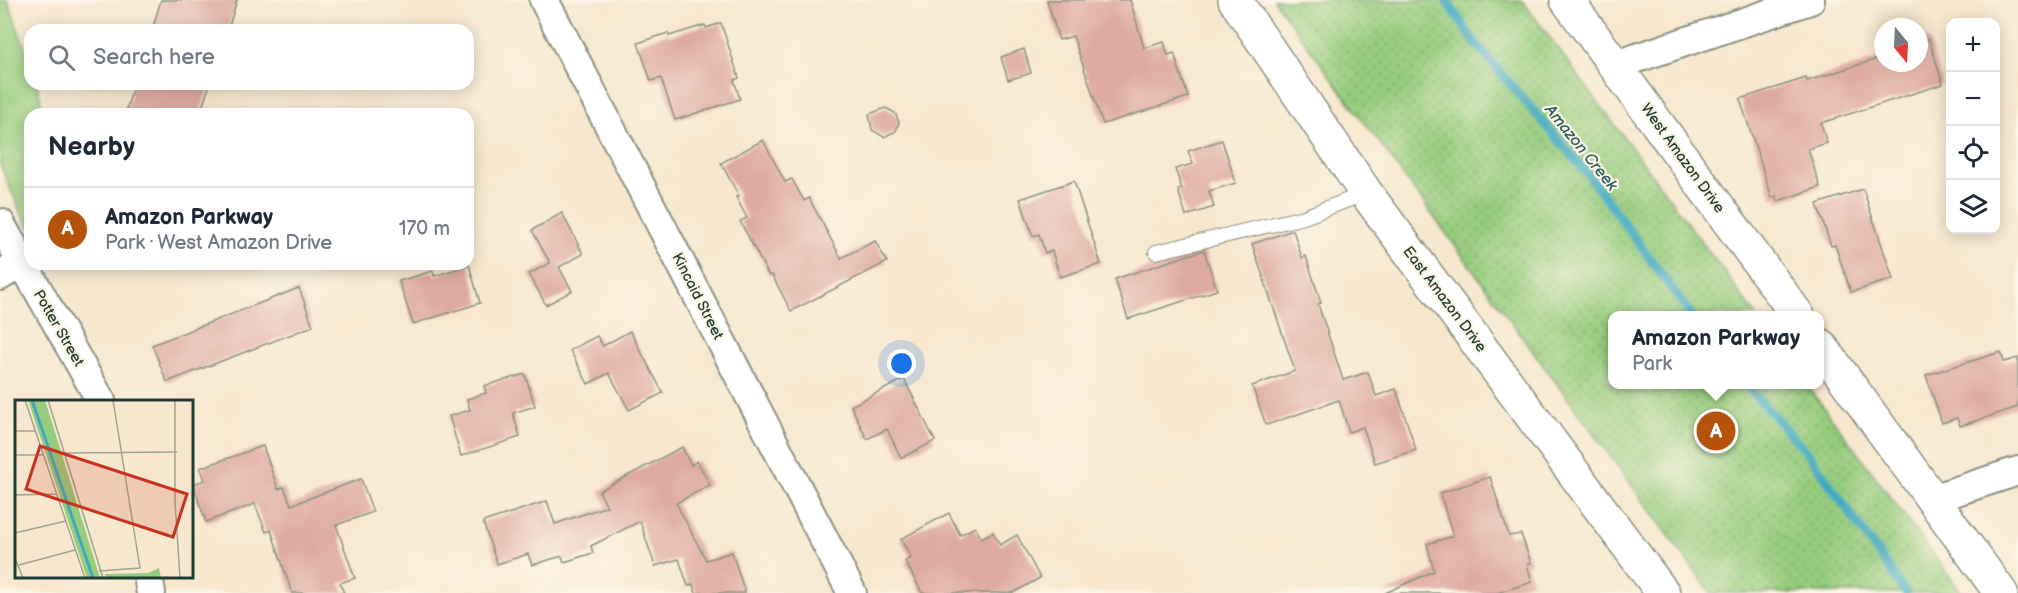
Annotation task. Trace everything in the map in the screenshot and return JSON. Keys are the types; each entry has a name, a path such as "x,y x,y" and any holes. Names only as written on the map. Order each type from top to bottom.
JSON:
{"street":[{"name":"Kincaid Street","path":"544,0 852,593"},
{"name":"East Amazon Drive","path":"1235,0 1366,193 1663,593"},
{"name":"West Amazon Drive","path":"1568,0 1795,311"},
{"path":"1616,65 1810,0"},
{"name":"Potter Street","path":"0,223 10,269 75,352 99,400"},
{"path":"1824,350 2001,593"},
{"path":"1932,499 2018,471"},
{"path":"148,578 151,593"}],"lane":[{"path":"1156,252 1304,217 1366,193"}],"green space":[{"path":"0,0 8,0 24,46 24,90 38,90 43,108 24,108 24,218 0,165"},
{"path":"1274,0 1522,0 1753,311 1608,311 1608,389 1810,389 1962,593 1711,593"}],"building":[{"path":"161,0 237,0 230,24 154,24"},
{"path":"1047,0 1130,0 1144,48 1164,42 1168,55 1174,53 1188,97 1103,124 1073,36 1059,40"},
{"path":"721,23 739,78 734,80 740,99 675,120 661,78 651,81 638,43 668,33 669,36 705,25 706,28"},
{"path":"1928,39 1943,84 1821,123 1827,143 1808,149 1820,187 1778,201 1776,196 1772,198 1740,99 1874,60 1874,72 1928,72"},
{"path":"1024,49 1031,73 1008,80 1001,57"},
{"path":"132,90 208,90 202,108 127,108"},
{"path":"886,108 895,113 899,122 896,131 884,137 872,130 869,114"},
{"path":"763,140 785,182 792,179 804,201 809,198 841,258 875,241 887,262 791,311 772,275 769,276 740,221 747,218 736,197 739,196 721,163"},
{"path":"1222,140 1236,183 1209,191 1214,207 1186,216 1178,190 1182,189 1175,169 1193,164 1188,151"},
{"path":"1074,181 1101,264 1060,277 1052,251 1045,253 1039,234 1033,236 1020,199"},
{"path":"1863,189 1893,279 1851,292 1835,245 1831,246 1817,204"},
{"path":"562,213 583,254 559,267 572,291 546,305 529,274 550,263 532,230"},
{"path":"1293,230 1302,258 1306,256 1321,303 1318,304 1343,380 1368,372 1376,396 1396,389 1416,450 1375,463 1363,427 1349,432 1339,400 1266,425 1252,386 1295,371 1252,244"},
{"path":"1204,250 1217,290 1128,319 1115,279"},
{"path":"453,270 470,270 480,303 413,324 399,281 433,271 434,276"},
{"path":"299,288 313,326 167,382 152,345"},
{"path":"630,331 663,393 629,410 609,373 588,384 570,350 597,336 603,346"},
{"path":"2001,352 2004,362 2018,358 2018,407 1960,426 1957,418 1942,423 1926,375"},
{"path":"525,374 535,406 513,413 520,437 461,456 449,416 470,410 467,399 486,393 484,386"},
{"path":"904,379 935,441 901,458 887,429 867,439 851,406"},
{"path":"263,446 278,489 284,487 291,505 361,479 373,512 336,525 355,578 340,583 344,593 292,593 271,530 266,532 255,504 206,522 194,487 194,484 205,480 200,468"},
{"path":"682,447 691,465 697,461 710,485 676,503 706,560 732,552 745,593 696,593 693,584 688,586 679,559 655,566 640,521 591,546 593,553 564,562 562,556 532,565 528,554 497,564 483,522 547,501 555,524 607,506 599,491"},
{"path":"1490,477 1509,536 1521,534 1531,563 1527,564 1532,582 1497,593 1385,593 1434,571 1427,544 1453,536 1440,493"},
{"path":"949,513 960,535 975,527 981,538 993,532 1000,545 1017,535 1040,578 1013,593 922,593 905,561 911,558 901,539"}],"waterway":[{"name":"Amazon Creek","path":"1446,0 1475,43 1587,173 1688,311"},
{"name":"Amazon Creek","path":"1750,389 1810,456 1906,593"}],"place":[{"name":"Amazon Parkway","path":"1716,431"}]}
